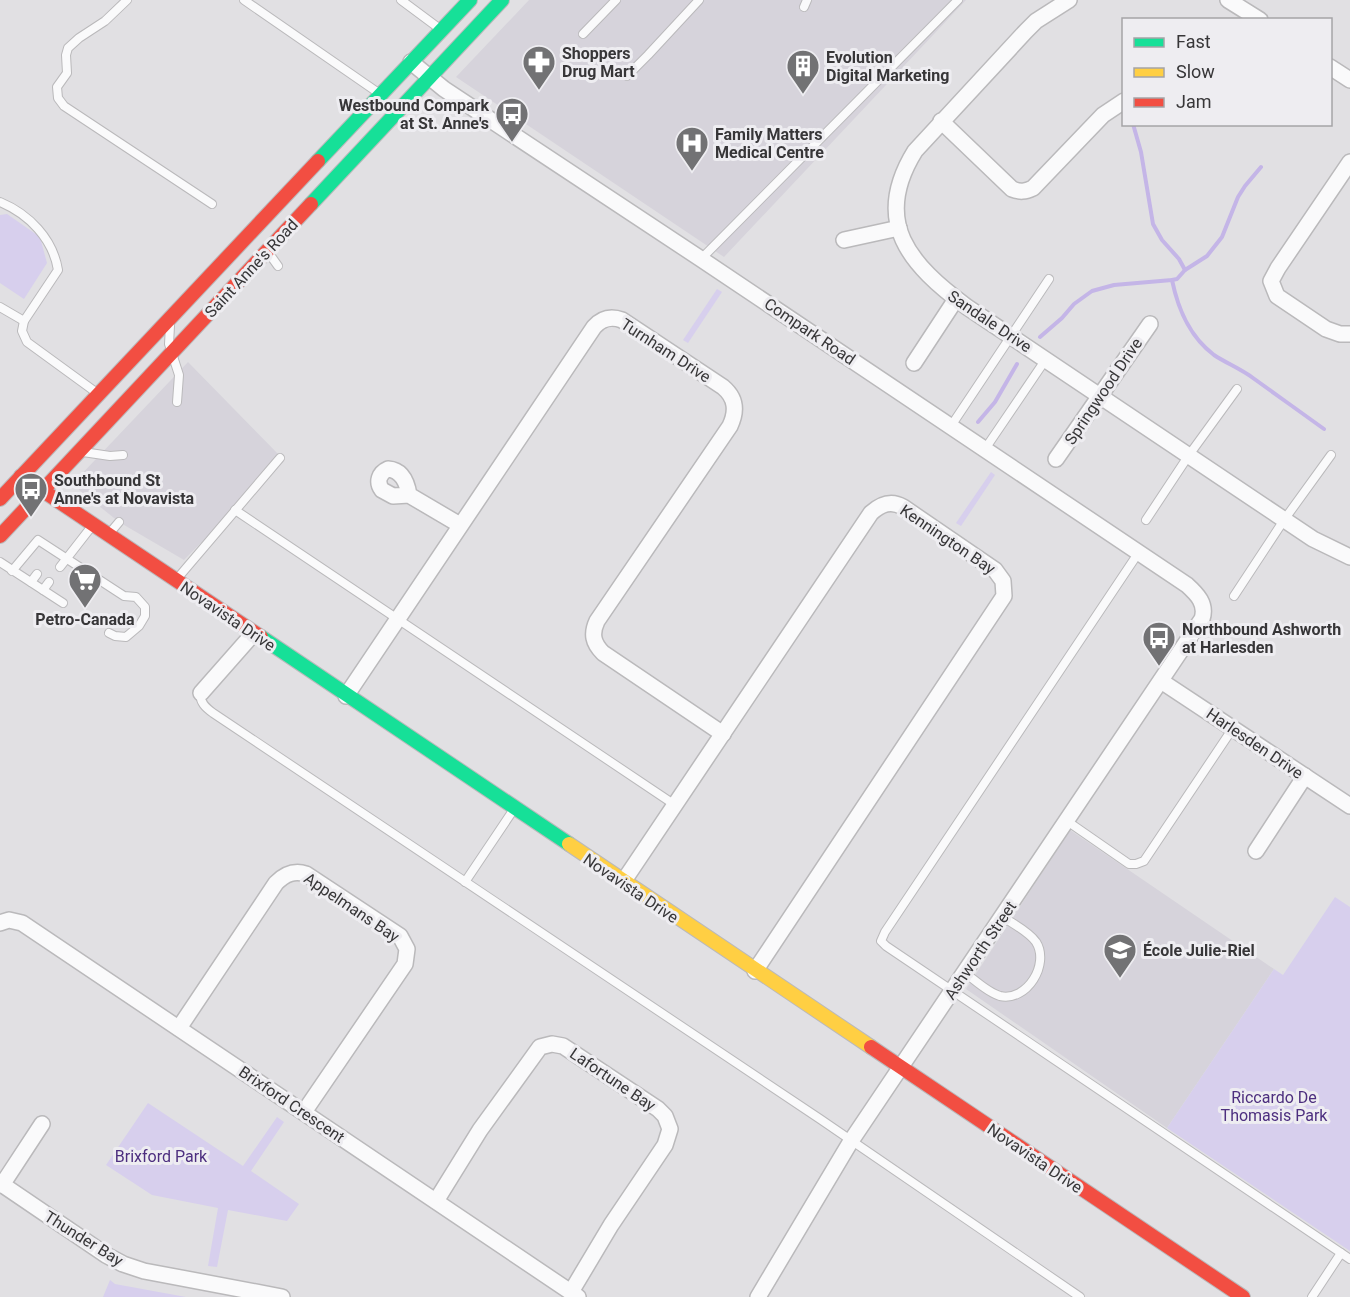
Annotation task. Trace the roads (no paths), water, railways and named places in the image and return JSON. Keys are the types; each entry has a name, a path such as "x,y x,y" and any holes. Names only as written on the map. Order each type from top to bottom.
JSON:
{"street":[{"name":"Saint Anne's Road","path":"0,536 502,0"},
{"name":"Sandale Drive","path":"1069,0 1036,21 915,151 901,179 896,209 899,228 906,247 933,281 956,299 1313,539 1350,557"},
{"path":"1228,0 1257,18"},
{"name":"Saint Anne's Road","path":"0,499 442,30 466,1"},
{"name":"Compark Road","path":"411,62 429,78 1139,552 1197,594 1203,606"},
{"path":"1332,68 1350,80"},
{"path":"940,122 1012,189 1019,192 1033,188 1103,115 1122,102"},
{"path":"1350,162 1278,268 1271,285 1277,296 1326,330 1350,334"},
{"path":"844,240 899,228"},
{"path":"914,363 956,299"},
{"name":"Turnham Drive","path":"346,696 588,335 597,323 609,317 622,320 723,387 729,392 735,405 730,426 597,621 593,639 603,653 723,734"},
{"name":"Springwood Drive","path":"1056,459 1150,324"},
{"path":"99,394 107,421"},
{"name":"Novavista Drive","path":"21,476 1243,1297"},
{"path":"409,495 460,525"},
{"name":"Kennington Bay","path":"623,882 871,513 880,506 890,503 903,507 1000,574 1005,590 1000,606 755,971"},
{"name":"Ashworth Street","path":"758,1297 851,1141 1202,619 1203,606"},
{"path":"201,693 253,634"},
{"name":"Harlesden Drive","path":"1161,681 1350,806"},
{"path":"1256,851 1305,776"},
{"name":"Appelmans Bay","path":"179,1028 276,883 290,873 306,874 400,936 407,949 405,964 304,1112"},
{"name":"Brixford Crescent","path":"1,922 9,920 22,923 575,1295"},
{"name":"Lafortune Bay","path":"436,1201 480,1130 540,1047 552,1044 563,1046 658,1109 665,1116 670,1130 665,1145 611,1225 575,1295"},
{"path":"1,1184 42,1124"},
{"name":"Thunder Bay","path":"1,1184 123,1264 282,1297"}],"lane":[{"path":"127,0 105,21 68,48 67,73 57,87 58,98 64,106 212,204"},
{"path":"244,0 381,95"},
{"path":"401,0 442,30"},
{"path":"583,33 616,0"},
{"path":"627,76 699,0"},
{"path":"701,259 958,0"},
{"path":"0,202 27,217 44,235 56,257 58,270 24,321 22,331 27,342 99,394"},
{"path":"267,251 278,266"},
{"path":"951,426 1049,279"},
{"path":"0,307 24,321"},
{"path":"177,402 179,375 168,336 169,328 179,308"},
{"path":"985,448 1046,359"},
{"path":"1146,520 1237,389"},
{"path":"78,452 110,456 123,455"},
{"path":"1233,596 1331,455"},
{"path":"176,581 280,458"},
{"path":"235,510 675,805"},
{"path":"108,535 119,522"},
{"path":"60,567 93,525"},
{"path":"12,571 38,540 124,596 136,597 145,607 146,616 139,626 126,637 110,633"},
{"path":"48,559 54,551"},
{"path":"1139,552 881,939 883,944 952,992 1350,1259"},
{"path":"0,562 63,603"},
{"path":"31,582 37,574"},
{"path":"43,590 49,582"},
{"path":"201,693 204,705 213,713 1080,1297"},
{"path":"1067,821 1129,864 1144,861 1233,728"},
{"path":"465,882 514,809"},
{"path":"965,973 1000,996 1011,996 1022,992 1036,975 1041,964 1041,953 1035,942 1003,917"},
{"path":"1312,1297 1341,1253"}],"waterway":[{"path":"1134,126 1141,152 1153,224 1185,270"},
{"path":"1040,337 1074,304 1092,291 1114,285 1177,279 1185,270 1207,256 1222,237 1238,197 1261,167"},
{"path":"1172,280 1186,321 1205,348 1248,375 1324,429"},
{"path":"978,422 995,402 1017,364"}],"place":[{"name":"Shoppers Drug Mart","path":"539,91"},
{"name":"Evolution Digital Marketing","path":"803,95"},
{"name":"Westbound Compark at St. Anne's","path":"512,143"},
{"name":"Family Matters Medical Centre","path":"692,172"},
{"name":"Southbound St Anne's at Novavista","path":"31,518"},
{"name":"Petro-Canada","path":"85,609"},
{"name":"Northbound Ashworth at Harlesden","path":"1159,667"},
{"name":"École Julie-Riel","path":"1120,979"}],"park label":[{"name":"Riccardo De Thomasis Park","path":"1274,1106"},
{"name":"Brixford Park","path":"161,1156"}]}
